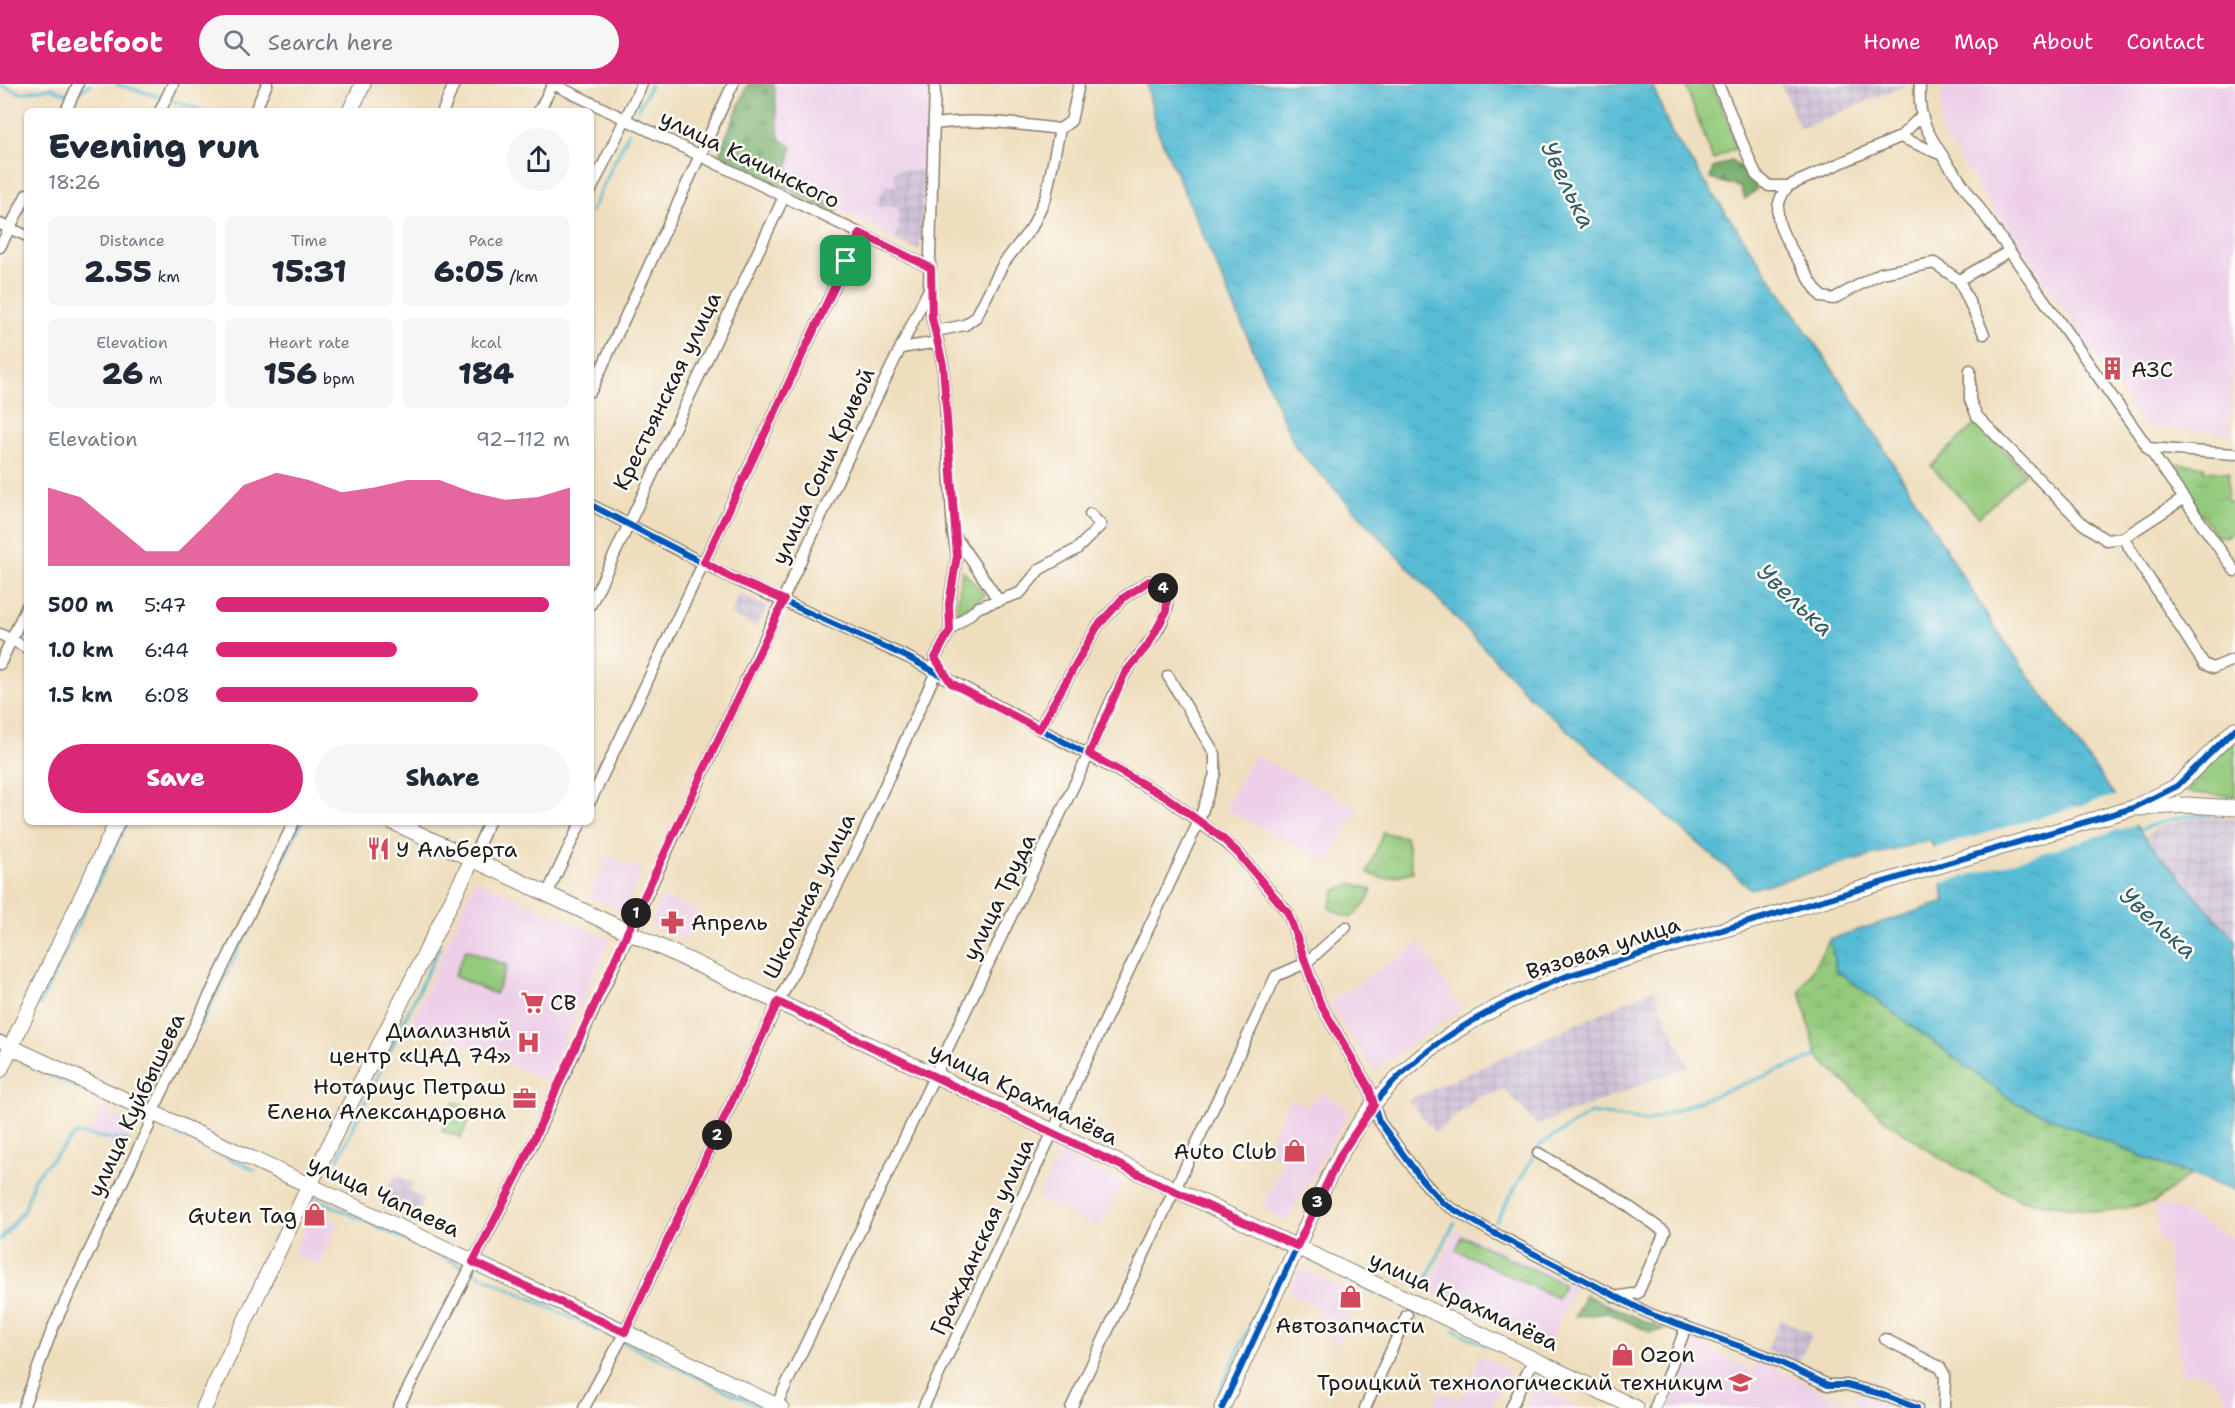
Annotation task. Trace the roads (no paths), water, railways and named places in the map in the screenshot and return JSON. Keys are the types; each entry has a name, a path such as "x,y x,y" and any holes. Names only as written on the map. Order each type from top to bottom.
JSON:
{"street":[{"path":"67,108 78,84"},
{"path":"161,108 173,84"},
{"path":"256,108 267,84"},
{"path":"351,108 363,84"},
{"path":"444,108 454,84"},
{"path":"541,108 553,84"},
{"name":"улица Качинского","path":"553,84 931,268"},
{"path":"594,184 642,84"},
{"path":"594,384 733,84"},
{"path":"929,289 935,84"},
{"path":"901,348 937,337 965,325 976,317 1003,264 1032,227 1046,196 1060,129 1071,121 1079,84"},
{"path":"1718,84 1756,175 1769,186 1788,186 1900,137 1921,116"},
{"path":"1920,84 1921,116 1924,127 1942,155 2008,252 2235,571"},
{"path":"934,124 963,120 1060,129"},
{"path":"1900,137 1942,155"},
{"path":"1788,186 1781,194 1777,207 1779,227 1822,297 1833,299 1875,275 1924,263 1934,263 1959,280 1984,334"},
{"name":"Крестьянская улица","path":"594,598 784,197"},
{"path":"0,246 4,226 24,198"},
{"path":"4,226 24,235"},
{"path":"594,794 860,233"},
{"path":"1959,280 2008,252"},
{"name":"Школьная улица","path":"929,289 943,365 953,533 957,556 949,604 950,630"},
{"name":"улица Сони Кривой","path":"398,1408 518,1174 627,933 929,289"},
{"path":"1970,370 1970,400 1977,416 2083,524 2106,540 2123,538 2183,499"},
{"path":"2147,448 2235,454"},
{"path":"594,507 730,577 909,658 951,683 1089,754 1166,797 1199,821 1238,853 1288,913 1320,1003 1369,1088 1379,1121 1422,1180 1443,1203 1615,1298 1650,1314 1764,1355 1828,1384 1847,1385 1881,1394 1917,1408"},
{"name":"Школьная улица","path":"584,1408 625,1332 778,1002 861,839 935,674 935,658 950,630 979,607 1020,593 1040,569 1083,543 1101,525 1090,514"},
{"path":"953,533 999,601"},
{"path":"2123,538 2204,664 2213,668 2235,659"},
{"name":"улица Труда","path":"777,1407 1089,754 1125,673 1148,645 1166,612 1167,601 1162,586 1149,581 1123,598 1097,627 1039,729"},
{"path":"0,664 24,613"},
{"path":"0,634 24,646"},
{"path":"935,658 951,683"},
{"name":"Гражданская улица","path":"923,1408 1199,821 1215,774 1215,754 1168,676"},
{"path":"2133,808 2177,786 2235,729"},
{"path":"2133,808 2186,805 2235,808"},
{"name":"Вязовая улица","path":"1222,1408 1341,1154 1374,1105 1427,1053 1467,1023 1515,997 1567,976 2133,808"},
{"path":"0,1070 6,1044 116,825"},
{"name":"улица Куйбышева","path":"23,1408 54,1325 149,1125 152,1113 293,825"},
{"name":"улица Крахмалёва","path":"399,825 934,1075 1172,1190 1297,1246 1636,1408"},
{"path":"204,1408 309,1186 488,825"},
{"path":"547,894 580,825"},
{"path":"1071,1408 1172,1190 1276,976 1306,963 1346,927"},
{"name":"улица Чапаева","path":"6,1044 625,1332 777,1407"},
{"path":"1538,1153 1611,1194 1665,1232 1638,1293"},
{"path":"1615,1298 1638,1293"},
{"path":"1638,1293 1650,1314"},
{"path":"1365,1408 1407,1315"},
{"path":"1655,1408 1686,1328"},
{"path":"1886,1339 1940,1368 1945,1376 1944,1408"},
{"path":"1511,1408 1533,1358"}],"water":[{"name":"Увелька","path":"1147,84 1652,84 1671,132 1860,410 1993,625 2144,837 2235,940 2235,1190 2157,1163 2014,1102 1836,970 1830,939 1945,902 1933,846 1929,840 1751,889 1532,699 1296,448 1156,127"}],"waterway":[{"path":"78,93 90,84"},
{"path":"116,84 163,98"},
{"path":"638,110 651,84"},
{"path":"0,85 21,93 51,88 70,95"},
{"path":"170,100 195,108"},
{"path":"594,205 629,132"},
{"path":"2136,832 2172,819 2210,814 2210,811"},
{"path":"39,1005 126,825"},
{"path":"201,1025 301,825"},
{"path":"338,1159 440,946"},
{"path":"1496,1221 1540,1145 1591,1113 1647,1121 1817,1056"},
{"path":"24,1063 147,1120"},
{"path":"153,1123 255,1170"},
{"path":"0,1240 25,1209 34,1178 76,1134 129,1141"},
{"path":"313,1197 466,1268"},
{"path":"1421,1289 1455,1222"},
{"path":"472,1271 763,1408"},
{"path":"1358,1285 1424,1315"},
{"path":"1212,1408 1262,1298"},
{"path":"1454,1330 1485,1345"}],"place":[{"name":"АЗС","path":"2113,369"},
{"name":"У Альберта","path":"378,849"},
{"name":"Апрель","path":"673,922"},
{"name":"СВ","path":"532,1002"},
{"name":"Диализный центр «ЦАД 74»","path":"529,1043"},
{"name":"Нотариус Петраш Елена Александровна","path":"524,1099"},
{"name":"Auto Club","path":"1295,1151"},
{"name":"Guten Tag","path":"315,1215"},
{"name":"Автозапчасти","path":"1350,1296"},
{"name":"Ozon","path":"1622,1354"},
{"name":"Троицкий технологический техникум","path":"1741,1382"}]}
